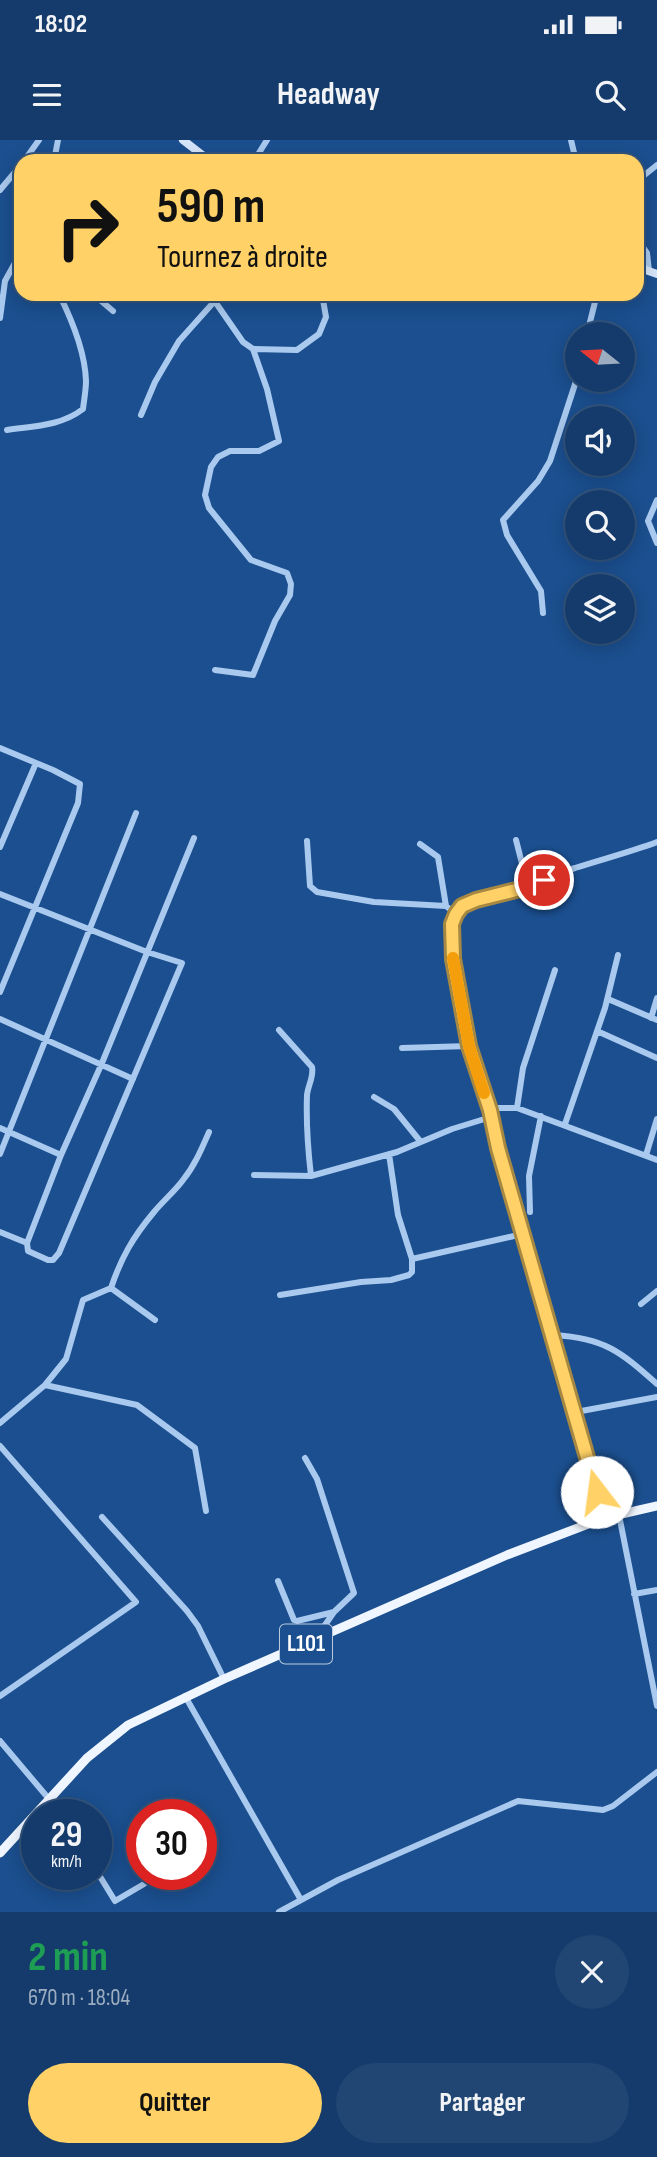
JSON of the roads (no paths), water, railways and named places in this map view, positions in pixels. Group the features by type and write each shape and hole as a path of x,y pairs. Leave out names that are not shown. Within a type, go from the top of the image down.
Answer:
{"main road":[{"name":"L101","path":"50,1799 88,1758 120,1730 185,1696 507,1555 604,1518 657,1506"},
{"name":"L101","path":"0,1853 21,1830"}],"street":[{"path":"183,140 201,154"},
{"path":"0,190 14,173"},
{"path":"644,249 653,272"},
{"path":"0,318 5,281 14,265"},
{"path":"7,430 71,418 82,409 86,381 81,353 73,324 62,301"},
{"path":"101,301 113,311"},
{"path":"141,415 155,382 179,341 216,303 243,342 253,349 297,350 319,334 326,317 323,301"},
{"path":"590,322 595,301"},
{"path":"215,670 253,675 275,621 290,595 291,584 287,573 251,560 209,508 205,495 211,467 218,457 229,451 260,451 279,441 267,390 253,349"},
{"path":"543,613 541,591 507,536 503,520 538,481 550,461 572,392"},
{"path":"657,500 648,521 657,543"},
{"path":"0,748 80,784 78,803 0,992"},
{"path":"0,847 36,763"},
{"path":"0,1154 136,813"},
{"path":"0,894 147,952 181,963 59,1253 53,1260 28,1251 27,1243 61,1155 102,1063 147,952 194,838"},
{"path":"516,840 528,887"},
{"path":"307,841 310,886 317,892 385,903 446,906 456,914"},
{"path":"604,1518 554,1335 469,1046 452,951 452,924 462,906 476,900 528,887 575,868 620,856 657,842"},
{"path":"420,844 438,857 446,906"},
{"path":"565,1124 608,999 618,956"},
{"path":"517,1108 523,1068 555,971"},
{"path":"608,999 654,1019 657,998"},
{"path":"0,1019 133,1079"},
{"path":"279,1030 312,1067 307,1093 311,1176"},
{"path":"597,1031 657,1058"},
{"path":"402,1048 469,1046"},
{"path":"374,1097 394,1109 420,1141"},
{"path":"254,1175 311,1176 389,1154 499,1108 517,1108 657,1160"},
{"path":"530,1212 529,1176 541,1116"},
{"path":"646,1154 657,1119"},
{"path":"0,1128 61,1155"},
{"path":"0,1423 45,1385 66,1359 83,1300 111,1288 121,1258 131,1242 154,1211 182,1181 209,1132"},
{"path":"279,1295 406,1278 412,1272 412,1259 398,1215 389,1154"},
{"path":"0,1233 27,1243"},
{"path":"412,1259 523,1234"},
{"path":"111,1288 155,1320"},
{"path":"640,1304 657,1291"},
{"path":"554,1335 596,1340 630,1360 657,1384"},
{"path":"45,1385 137,1405 195,1448 206,1511"},
{"path":"576,1412 657,1397"},
{"path":"0,1446 136,1602 0,1696"},
{"path":"305,1458 317,1479 354,1593 334,1612 315,1640"},
{"path":"619,1515 657,1706"},
{"path":"102,1517 187,1611 198,1626 224,1679"},
{"path":"278,1581 294,1620 334,1612"},
{"path":"634,1594 657,1590"},
{"path":"185,1696 301,1900"},
{"path":"0,1741 50,1799"},
{"path":"279,1912 338,1880 517,1801 603,1810 657,1772"},
{"path":"108,1890 115,1901 134,1890"}]}
